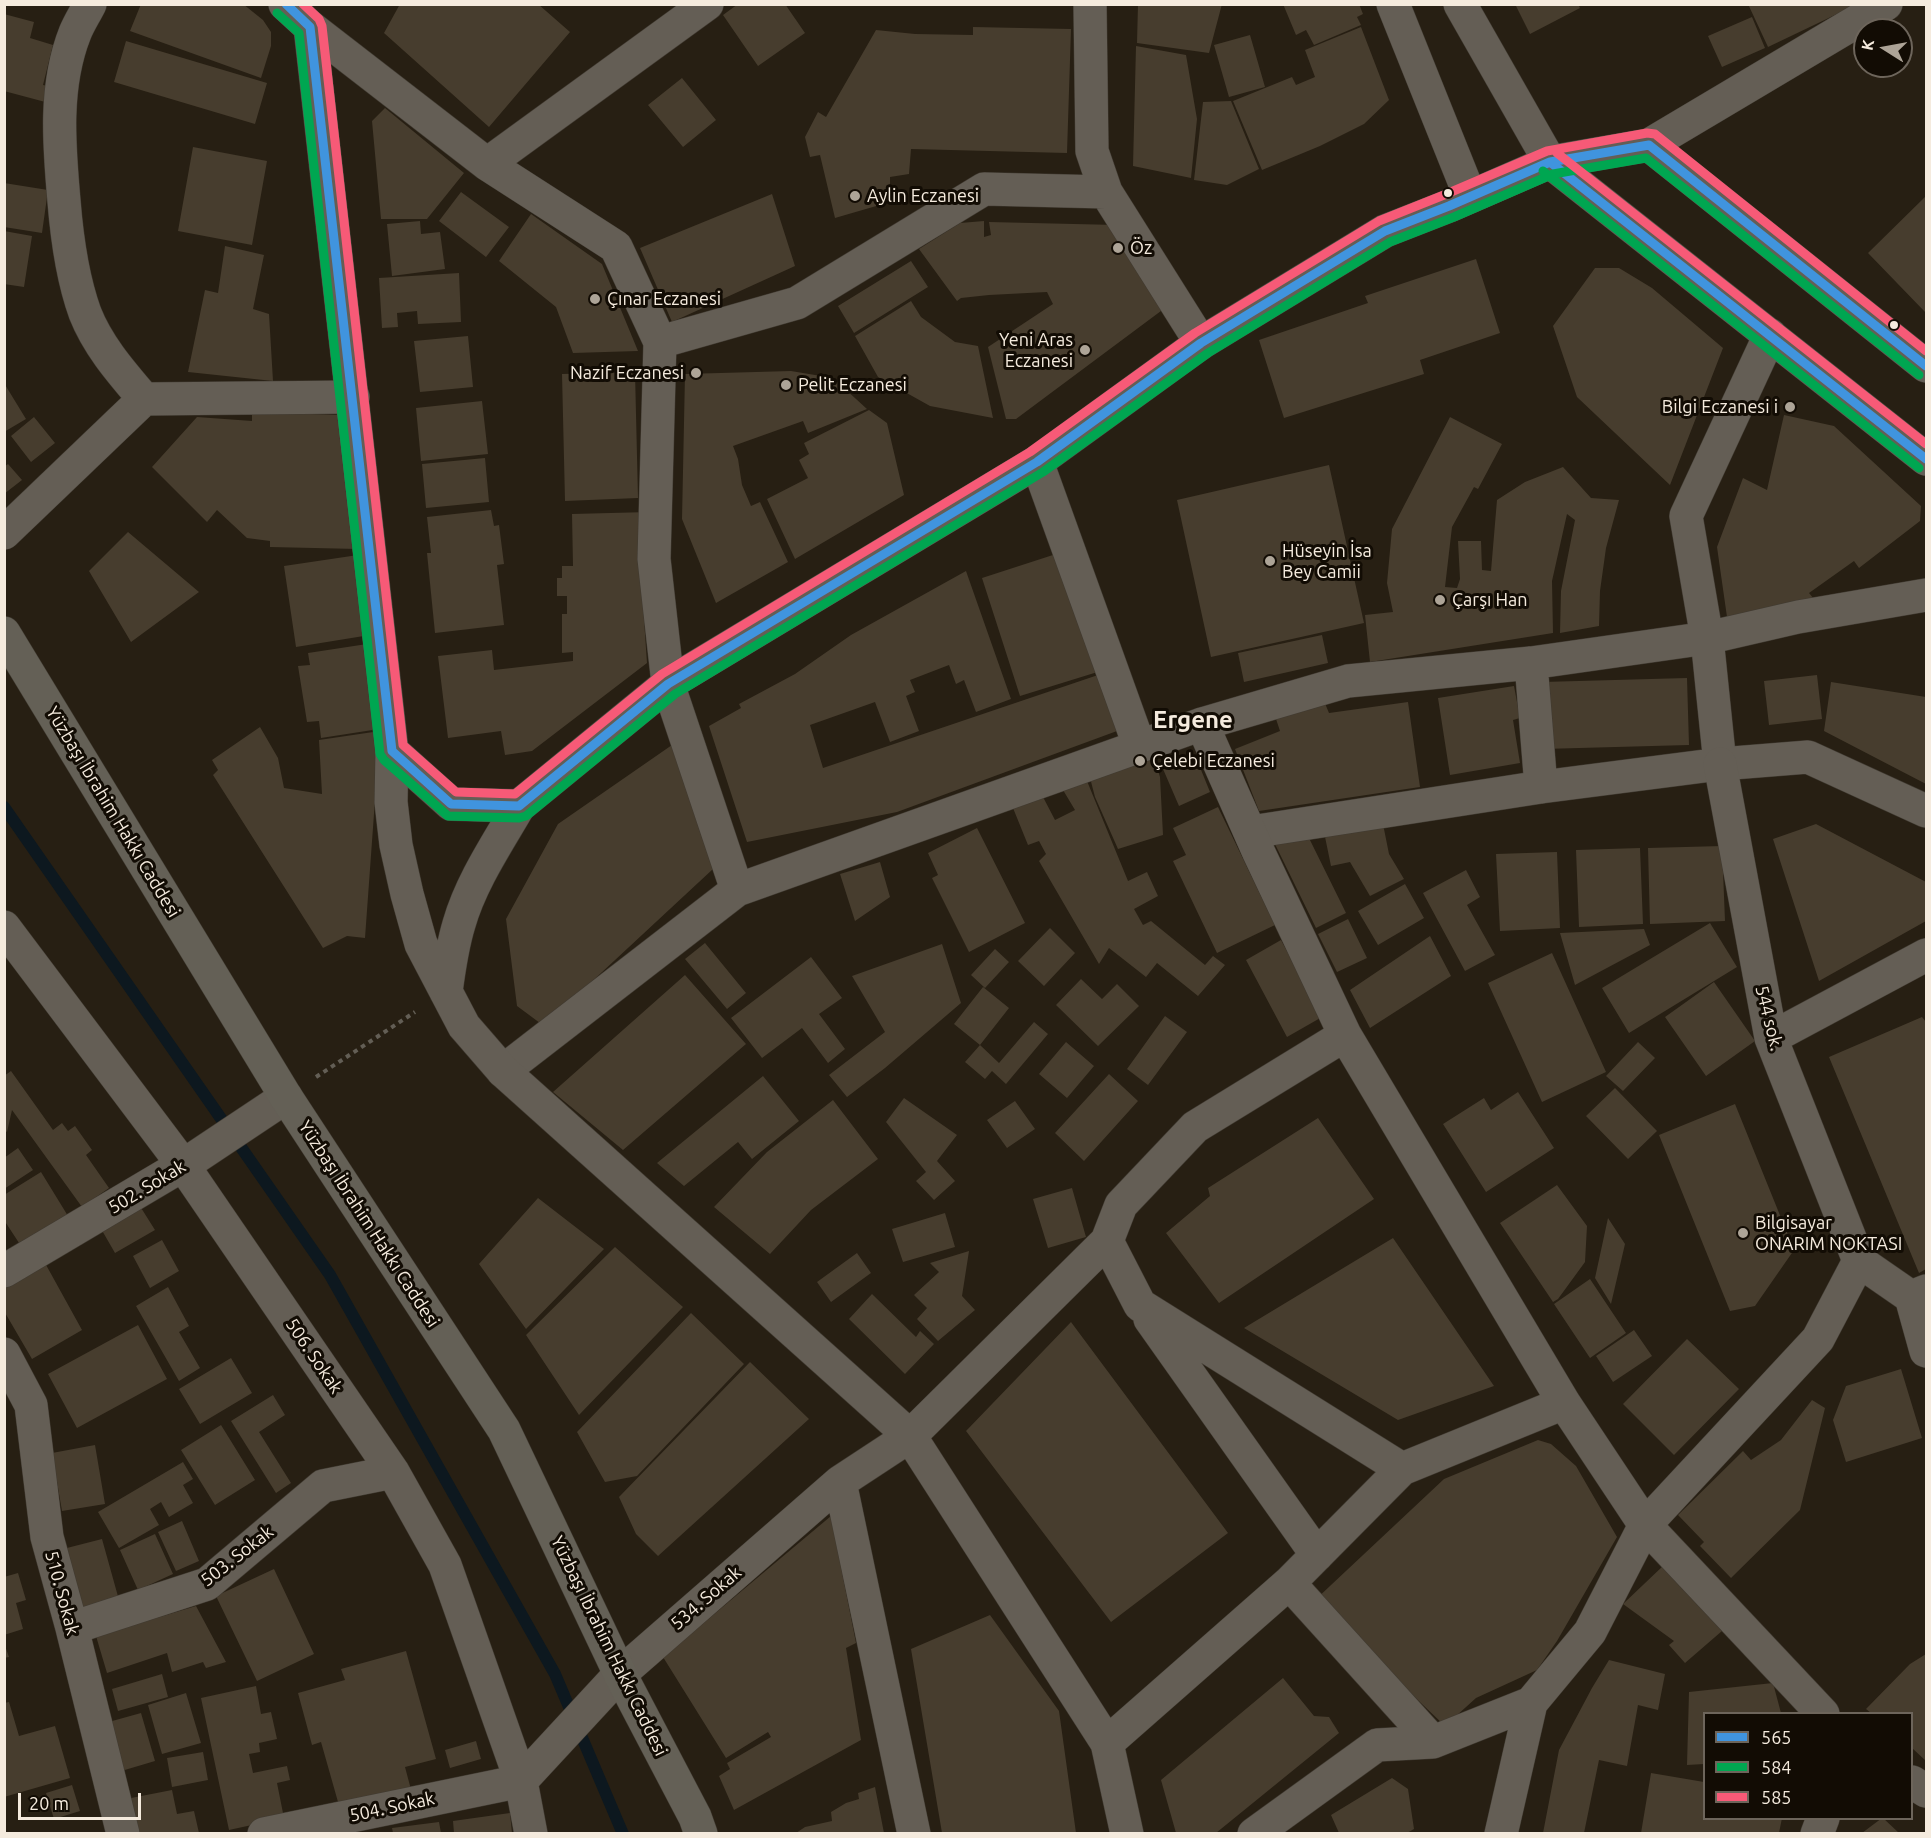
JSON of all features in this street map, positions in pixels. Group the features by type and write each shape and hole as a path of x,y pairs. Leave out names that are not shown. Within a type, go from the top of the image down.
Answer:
{"main road":[{"name":"Yüzbaşı İbrahim Hakkı Caddesi","path":"4,633 285,1096 504,1430 620,1674 695,1817 700,1833"}],"street":[{"path":"90,4 75,34 66,67 60,109 59,143 68,244 86,314 107,355 144,399"},
{"path":"285,4 310,27 487,164 616,247 660,342 654,559 668,684 737,890"},
{"path":"487,164 707,4"},
{"path":"1090,4 1092,152 1107,192 1201,343"},
{"path":"1393,4 1470,196"},
{"path":"1460,4 1550,162 1926,459"},
{"path":"446,992 459,924 469,897 484,865 519,806 668,684 1037,462 1201,343 1385,231 1550,162 1649,145 1886,4"},
{"path":"310,27 392,751 391,802 396,845 407,894 422,944 464,1026 503,1071 910,1437 1107,1743 1127,1833"},
{"path":"1649,145 1926,366"},
{"path":"660,342 797,303 984,189 1107,192"},
{"name":"544 sok.","path":"1770,335 1686,516 1707,638 1720,764 1771,1038 1859,1262"},
{"path":"4,533 144,399 353,397"},
{"path":"1037,462 1139,746"},
{"path":"503,1071 737,890 1202,724 1348,681 1531,663 1707,638 1798,617 1926,595"},
{"path":"1531,663 1541,787"},
{"path":"1202,724 1345,1035 1564,1403 1646,1525 1822,1712"},
{"path":"392,751 451,804 519,806"},
{"path":"1251,832 1541,787 1720,764 1808,757 1926,811"},
{"name":"506. Sokak","path":"4,927 188,1162 393,1472 446,1565 521,1781 531,1833"},
{"path":"1771,1038 1926,955"},
{"path":"1317,1555 1140,1305 1107,1241 1121,1205 1195,1127 1345,1035"},
{"name":"502. Sokak","path":"4,1271 188,1162 285,1096"},
{"name":"534. Sokak","path":"521,1781 620,1674 840,1482 910,1437 1107,1241"},
{"path":"1501,1833 1531,1703 1590,1632 1646,1525 1818,1339 1859,1262 1919,1294 1926,1351"},
{"path":"1140,1305 1402,1469"},
{"name":"510. Sokak","path":"4,1354 31,1404 47,1537 123,1833"},
{"path":"1107,1743 1289,1583 1402,1469 1564,1403"},
{"name":"503. Sokak","path":"72,1628 207,1584 323,1486 393,1472"},
{"path":"840,1482 914,1833"},
{"path":"1289,1583 1433,1742"},
{"path":"1254,1833 1377,1745 1433,1742 1531,1703"},
{"name":"504. Sokak","path":"264,1833 521,1781"},
{"path":"1913,1783 1926,1791"}],"path":[{"path":"285,1096 446,992"}],"building":[{"path":"141,4 243,4 263,20 271,32 271,46 261,78 130,31"},
{"path":"400,4 538,4 570,32 489,127 384,33"},
{"path":"738,4 785,4 805,33 758,66 723,15"},
{"path":"1138,4 1222,4 1209,53 1137,43"},
{"path":"1283,4 1359,4 1363,14 1357,17 1361,25 1314,45 1306,30 1296,35"},
{"path":"1515,4 1578,4 1580,8 1530,34"},
{"path":"1748,4 1858,4 1768,47"},
{"path":"4,14 34,22 30,38 53,45 43,85 53,87 49,103 4,91"},
{"path":"1752,17 1765,48 1722,67 1708,36"},
{"path":"973,27 1071,29 1067,153 911,149 909,174 890,177 890,202 835,218 820,155 810,157 805,137 818,112 826,117 876,30 915,34 973,35"},
{"path":"1361,27 1389,100 1364,124 1320,146 1262,170 1233,101 1292,77 1296,85 1315,77 1305,50"},
{"path":"1250,35 1265,87 1229,97 1214,45"},
{"path":"126,41 267,83 255,124 114,82"},
{"path":"1136,46 1186,55 1197,119 1191,178 1133,166"},
{"path":"682,78 716,120 683,147 648,105"},
{"path":"1231,101 1259,169 1227,185 1194,180 1203,102"},
{"path":"385,108 464,173 427,219 381,219 372,121"},
{"path":"193,147 267,161 252,245 178,231"},
{"path":"4,183 48,190 42,233 4,227"},
{"path":"461,192 509,227 486,257 439,221"},
{"path":"772,194 795,266 672,322 640,248"},
{"path":"1926,196 1926,313 1868,253"},
{"path":"531,214 602,264 638,351 573,353 556,307 499,261"},
{"path":"420,221 421,234 440,232 445,269 392,276 387,224"},
{"path":"984,221 984,237 991,235 989,222 1117,225 1165,308 1016,419 1006,419 988,347 1053,304 1047,292 989,295 961,298 957,301 919,249 960,223"},
{"path":"4,231 32,236 24,287 4,284"},
{"path":"225,246 264,255 253,309 269,314 273,381 188,372 205,290 218,293"},
{"path":"1476,259 1500,333 1420,360 1424,374 1284,418 1259,340 1368,303 1365,296"},
{"path":"911,261 928,287 854,333 838,306"},
{"path":"1595,268 1619,268 1652,288 1723,348 1670,485 1577,397 1553,326"},
{"path":"459,273 461,322 418,324 417,311 397,313 398,327 382,328 379,278"},
{"path":"911,301 921,317 955,342 978,346 993,418 930,406 878,377 855,336"},
{"path":"468,336 473,387 420,392 414,341"},
{"path":"791,371 833,378 867,409 808,433 803,421 733,446 738,459 742,485 751,506 760,502 788,562 716,603 682,519 685,374"},
{"path":"635,372 638,498 565,501 562,374"},
{"path":"4,383 26,419 4,432"},
{"path":"482,401 488,454 421,461 416,408"},
{"path":"869,410 887,423 904,495 795,559 767,499 808,478 799,460 809,454 804,443"},
{"path":"252,412 341,415 358,549 270,547 270,541 247,538 217,510 207,522 152,467 197,417 252,421"},
{"path":"1784,415 1834,426 1921,506 1920,521 1859,568 1854,561 1809,593 1814,599 1727,617 1717,547 1743,478 1767,490"},
{"path":"34,417 55,443 31,462 11,436"},
{"path":"1450,417 1502,444 1478,489 1474,487 1452,527 1445,587 1457,588 1460,579 1458,541 1481,541 1482,570 1491,571 1497,500 1525,482 1563,467 1591,498 1619,500 1606,548 1600,591 1599,626 1560,633 1561,591 1575,520 1567,514 1552,581 1553,633 1370,662 1365,615 1393,612 1387,583 1392,529"},
{"path":"485,458 489,502 426,508 422,464"},
{"path":"8,464 22,480 4,494 4,467"},
{"name":"Hüseyin İsa Bey Camii","path":"1329,465 1364,623 1211,657 1177,500"},
{"path":"491,510 494,526 499,525 504,564 497,565 504,625 435,633 427,553 431,553 427,517"},
{"path":"649,512 643,604 647,663 532,751 505,755 501,731 448,738 438,656 492,650 494,670 573,661 573,652 562,653 562,614 567,614 567,596 557,596 557,578 562,578 562,566 573,566 572,514"},
{"path":"128,532 199,592 131,642 89,571"},
{"path":"1056,554 1104,670 1020,696 982,578"},
{"path":"358,555 370,635 296,647 284,566"},
{"path":"966,571 1011,699 976,712 964,680 956,684 949,665 910,680 915,692 906,696 919,731 890,742 875,702 810,725 823,768 1098,675 1117,731 897,812 747,842 709,726 741,708 739,704 795,674 851,635"},
{"path":"1322,635 1328,663 1244,682 1238,653"},
{"path":"367,644 379,729 321,738 319,721 307,722 298,666 310,665 308,653"},
{"path":"1817,675 1822,719 1769,725 1764,681"},
{"path":"1687,678 1689,745 1543,749 1542,682"},
{"path":"1831,682 1926,697 1926,784 1824,731"},
{"path":"1514,686 1520,718 1513,720 1520,763 1450,775 1438,698"},
{"path":"1324,701 1329,713 1408,702 1420,787 1259,811 1235,749 1280,731 1276,719"},
{"path":"260,727 278,758 284,788 322,794 319,740 380,731 365,938 347,936 323,948 213,775 218,770 212,760"},
{"path":"672,745 713,869 544,1026 517,1006 506,919 558,824"},
{"path":"1153,754 1160,777 1163,835 1118,849 1095,797 1089,774"},
{"path":"1195,755 1210,792 1179,806 1163,769"},
{"path":"1087,781 1128,881 1147,872 1158,896 1134,909 1143,925 1151,921 1205,965 1213,956 1225,965 1198,996 1157,963 1146,977 1109,948 1099,964 1039,861 1046,854 1039,841 1028,845 1013,808 1043,797 1055,820 1075,810 1063,790"},
{"path":"1218,807 1275,925 1217,953 1173,861 1186,855 1173,828"},
{"path":"1382,819 1389,854 1404,879 1370,896 1350,862 1331,866 1324,832"},
{"path":"1816,824 1926,882 1926,921 1819,981 1773,839"},
{"path":"977,828 1025,923 969,952 932,878 938,875 928,853"},
{"path":"1307,834 1346,913 1316,928 1272,838"},
{"path":"1722,846 1725,921 1650,924 1648,848"},
{"path":"1640,848 1643,924 1579,927 1576,850"},
{"path":"1557,852 1560,928 1500,931 1496,854"},
{"path":"880,862 890,897 855,921 840,874"},
{"path":"1466,870 1480,897 1467,905 1495,955 1465,971 1423,893"},
{"path":"1405,884 1424,918 1378,945 1358,911"},
{"path":"1348,919 1367,958 1337,972 1318,934"},
{"path":"1710,923 1737,967 1629,1033 1602,988"},
{"path":"1050,928 1075,953 1044,986 1018,961"},
{"path":"1644,929 1650,945 1575,985 1560,933"},
{"path":"1430,936 1451,976 1370,1028 1350,990"},
{"path":"1281,940 1322,1017 1287,1037 1246,960"},
{"path":"705,943 746,993 727,1009 685,959"},
{"path":"942,944 961,1003 885,1068 847,1097 829,1075 885,1032 852,976"},
{"path":"995,949 1009,962 985,988 971,975"},
{"path":"1552,953 1606,1072 1542,1102 1488,983"},
{"path":"811,957 842,998 819,1014 845,1049 828,1063 802,1028 762,1058 731,1018"},
{"path":"685,975 746,1044 623,1150 553,1092"},
{"path":"1081,979 1102,999 1117,984 1139,1006 1098,1046 1056,1005"},
{"path":"1714,982 1755,1041 1706,1076 1665,1017"},
{"path":"983,987 1009,1008 980,1045 954,1024"},
{"path":"1165,1016 1187,1032 1148,1085 1127,1069"},
{"path":"1922,1017 1926,1022 1926,1269 1919,1273 1829,1057"},
{"path":"1034,1022 1048,1034 1006,1084 992,1071 985,1079 965,1062 980,1045 999,1063"},
{"path":"1066,1042 1094,1066 1067,1098 1039,1074"},
{"path":"1638,1042 1655,1058 1623,1091 1606,1076"},
{"path":"11,1071 53,1130 62,1123 68,1131 75,1126 92,1150 86,1155 109,1188 82,1207 12,1110 7,1132 4,1130 4,1076"},
{"path":"1109,1074 1138,1101 1084,1161 1055,1133"},
{"path":"763,1076 799,1121 752,1159 738,1142 684,1186 657,1163"},
{"path":"1615,1088 1657,1131 1628,1159 1586,1116"},
{"path":"1518,1092 1554,1148 1486,1192 1443,1124 1484,1098 1491,1110"},
{"path":"904,1098 957,1135 937,1161 955,1181 934,1200 916,1181 926,1172 886,1122"},
{"path":"833,1100 878,1159 811,1210 770,1254 714,1207 767,1152"},
{"path":"1015,1101 1035,1129 1007,1148 987,1120"},
{"path":"1735,1104 1794,1250 1755,1306 1730,1311 1659,1135"},
{"path":"1318,1118 1374,1199 1219,1303 1166,1233 1210,1196 1208,1188"},
{"path":"18,1148 33,1170 4,1189 4,1158"},
{"path":"41,1172 68,1216 21,1246 4,1220 4,1195"},
{"path":"1557,1185 1587,1226 1585,1262 1558,1299 1553,1302 1500,1223"},
{"path":"1072,1188 1086,1237 1048,1248 1033,1199"},
{"path":"538,1198 604,1249 526,1329 479,1264"},
{"path":"138,1203 155,1230 115,1253 100,1227"},
{"path":"945,1213 955,1247 903,1262 892,1229"},
{"path":"1608,1218 1625,1244 1611,1304 1595,1278"},
{"path":"1393,1238 1494,1386 1398,1420 1244,1328"},
{"path":"162,1240 179,1271 150,1288 133,1256"},
{"path":"615,1247 683,1307 579,1415 526,1335"},
{"path":"969,1251 962,1296 975,1310 938,1341 917,1319 927,1308 914,1295 939,1272 930,1263"},
{"path":"857,1253 871,1273 831,1302 817,1282"},
{"path":"45,1263 82,1330 32,1359 4,1311 4,1286"},
{"path":"1590,1279 1626,1333 1590,1358 1554,1304"},
{"path":"168,1287 189,1326 179,1332 200,1368 179,1381 136,1306"},
{"path":"872,1294 916,1337 920,1331 934,1344 905,1374 849,1319"},
{"path":"691,1313 744,1364 637,1476 605,1482 577,1432"},
{"path":"1071,1322 1228,1533 1111,1622 966,1431"},
{"path":"138,1325 167,1379 77,1428 48,1374"},
{"path":"1634,1330 1652,1356 1613,1382 1596,1356"},
{"path":"1687,1339 1739,1389 1674,1455 1623,1404"},
{"path":"231,1358 252,1393 200,1424 179,1389"},
{"path":"750,1362 809,1419 658,1556 636,1534 619,1497"},
{"path":"1901,1369 1922,1438 1846,1462 1833,1420 1846,1386"},
{"path":"273,1395 285,1415 259,1432 291,1483 276,1493 231,1421"},
{"path":"1812,1400 1825,1408 1800,1510 1731,1578 1700,1546 1704,1542 1678,1515 1743,1451 1751,1460 1781,1440"},
{"path":"221,1425 255,1480 215,1505 181,1450"},
{"path":"1538,1440 1551,1444 1576,1466 1617,1537 1557,1641 1537,1670 1476,1698 1445,1726 1314,1601 1444,1479"},
{"path":"95,1445 105,1504 62,1511 52,1453"},
{"path":"183,1462 193,1479 183,1485 193,1503 169,1517 161,1502 150,1509 159,1525 119,1548 98,1512"},
{"path":"831,1516 856,1643 846,1648 861,1740 734,1810 719,1776 730,1769 727,1763 771,1737 768,1732 726,1758 663,1657"},
{"path":"182,1521 199,1561 176,1571 158,1532"},
{"path":"155,1534 173,1574 138,1590 120,1550"},
{"path":"102,1539 119,1600 79,1611 63,1549"},
{"path":"1664,1565 1722,1631 1685,1663 1669,1645 1674,1641 1623,1604"},
{"path":"274,1569 314,1654 257,1681 216,1596"},
{"path":"18,1573 26,1600 16,1603 23,1629 4,1635 4,1577"},
{"path":"196,1606 226,1662 206,1668 203,1662 172,1672 167,1653 107,1673 96,1636"},
{"path":"990,1615 1059,1711 1076,1833 942,1833 911,1649"},
{"path":"4,1643 9,1657 4,1658"},
{"path":"406,1651 436,1759 405,1767 413,1797 340,1809 321,1742 312,1745 298,1693 345,1680 341,1669"},
{"path":"1926,1654 1926,1761 1913,1749 1913,1712 1870,1712 1866,1709 1910,1664"},
{"path":"1609,1660 1665,1674 1658,1710 1638,1705 1627,1766 1599,1760 1584,1833 1543,1833 1559,1750"},
{"path":"162,1674 168,1697 118,1711 112,1689"},
{"path":"1283,1678 1314,1716 1329,1717 1339,1733 1216,1833 1176,1833 1161,1780"},
{"path":"1773,1683 1781,1712 1703,1712 1703,1764 1687,1765 1689,1692"},
{"path":"256,1686 261,1714 271,1712 277,1739 259,1743 260,1752 249,1754 253,1773 287,1766 290,1780 277,1783 284,1818 229,1830 201,1698"},
{"path":"186,1693 201,1743 162,1754 148,1705"},
{"path":"9,1702 19,1736 55,1726 70,1778 4,1797 4,1703"},
{"path":"141,1713 155,1761 118,1772 105,1723"},
{"path":"476,1741 481,1759 450,1768 445,1750"},
{"path":"203,1752 208,1780 172,1787 167,1758"},
{"path":"1651,1773 1703,1782 1703,1820 1782,1820 1779,1833 1641,1833"},
{"path":"1392,1778 1408,1789 1414,1829 1407,1833 1339,1833 1331,1815"},
{"path":"72,1785 80,1811 54,1819 46,1793"},
{"path":"875,1787 884,1833 796,1833 805,1827 832,1821 831,1812 846,1803 859,1799 858,1793"},
{"path":"172,1790 177,1814 194,1811 199,1833 138,1833 131,1798"},
{"path":"510,1813 512,1833 454,1833 453,1821"},
{"path":"1879,1820 1885,1820 1899,1833 1862,1833"},
{"path":"439,1822 441,1833 393,1833 392,1828"}],"waterway":[{"path":"4,807 330,1275 555,1674 623,1834"}],"transit line":[{"name":"565","path":"286,4 310,27 392,751 451,804 519,806 668,684 1037,462 1201,343 1385,231 1550,162 1649,145 1926,366"},
{"name":"585","path":"303,4 319,19 322,26 403,745 456,792 515,794 662,674 1030,452 1195,333 1379,221 1547,151 1647,133 1655,134 1926,351"},
{"name":"584","path":"277,13 299,33 380,754 448,816 519,818 526,816 675,694 1043,472 1208,353 1390,242 1553,174 1646,158 1919,375"},
{"name":"585","path":"1557,153 1926,444"},
{"name":"565","path":"1550,162 1926,459"},
{"name":"584","path":"1543,171 1919,468"}],"place":[{"name":"Aylin Eczanesi","path":"855,196"},
{"name":"Öz","path":"1118,248"},
{"name":"Çınar Eczanesi","path":"595,299"},
{"name":"Yeni Aras Eczanesi","path":"1085,350"},
{"name":"Nazif Eczanesi","path":"696,373"},
{"name":"Pelit Eczanesi","path":"786,385"},
{"name":"Bilgi Eczanesi i","path":"1790,407"},
{"name":"Hüseyin İsa Bey Camii","path":"1270,561"},
{"name":"Çarşı Han","path":"1440,600"},
{"name":"Çelebi Eczanesi","path":"1140,761"},
{"name":"Bilgisayar ONARIM NOKTASI","path":"1743,1233"}],"district":[{"name":"Ergene","path":"1193,720"}]}
